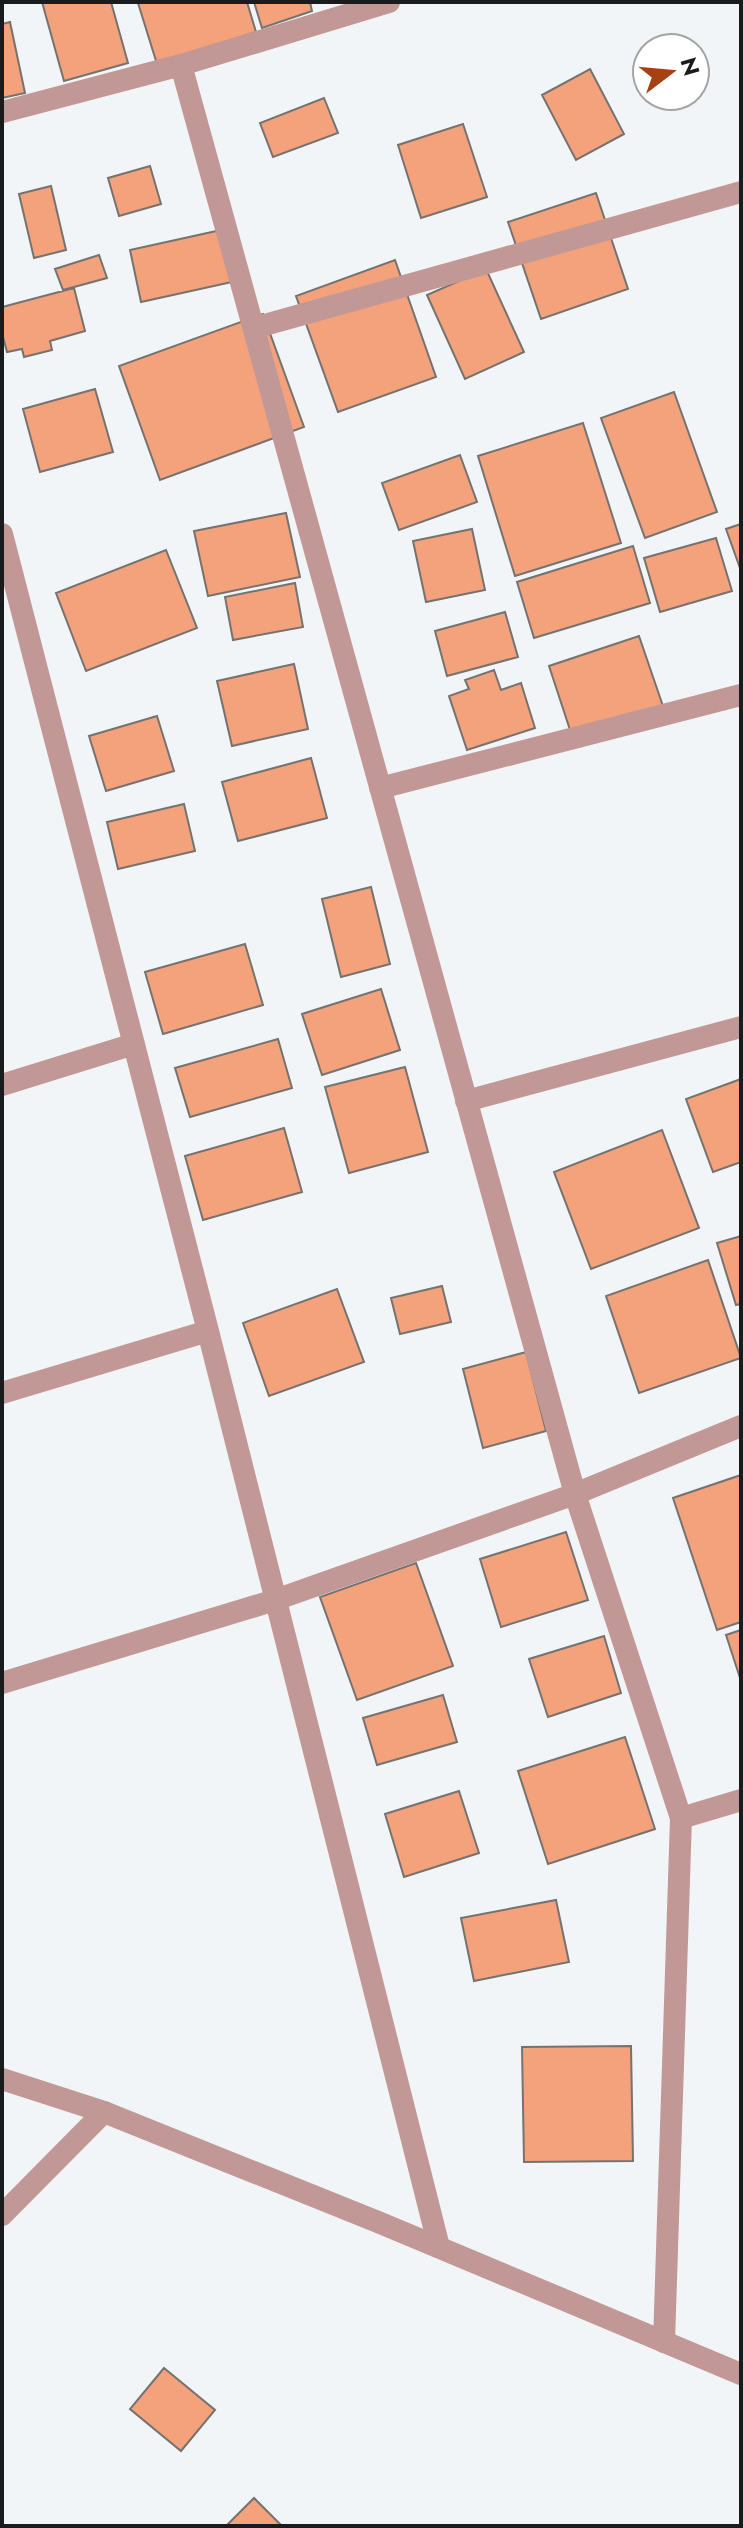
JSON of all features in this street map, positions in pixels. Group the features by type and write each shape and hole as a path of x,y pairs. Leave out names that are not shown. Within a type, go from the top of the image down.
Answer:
{"street":[{"path":"2,112 181,65 389,2"},
{"path":"181,65 575,1494 681,1818 664,2342"},
{"path":"254,328 741,192"},
{"path":"2,534 208,1331 439,2247"},
{"path":"380,788 741,695"},
{"path":"466,1101 741,1027"},
{"path":"2,1085 134,1044"},
{"path":"2,1393 208,1331"},
{"path":"2,1683 275,1600 575,1494 741,1426"},
{"path":"681,1818 741,1800"},
{"path":"2,2079 104,2112 439,2247 741,2374"},
{"path":"2,2215 104,2112"}],"building":[{"path":"42,2 111,2 128,63 64,81"},
{"path":"247,2 256,32 157,64 138,3"},
{"path":"254,2 310,2 312,11 262,28"},
{"path":"10,22 25,93 2,98 2,24"},
{"path":"590,69 624,134 576,160 542,95"},
{"path":"324,98 338,133 273,157 260,123"},
{"path":"463,124 487,197 421,218 398,145"},
{"path":"150,166 161,204 119,216 108,178"},
{"path":"51,186 66,250 34,258 19,194"},
{"path":"596,193 628,289 541,319 508,222"},
{"path":"221,230 232,282 141,302 130,250"},
{"path":"99,255 107,278 63,290 55,269"},
{"path":"395,260 436,377 338,412 296,296"},
{"path":"486,269 524,352 465,379 427,295"},
{"path":"74,288 85,331 50,341 52,350 24,357 22,349 7,352 2,333 2,307"},
{"path":"263,314 304,427 160,480 119,366"},
{"path":"95,389 113,452 40,472 23,409"},
{"path":"674,392 717,512 645,538 601,418"},
{"path":"583,423 621,543 515,576 478,456"},
{"path":"460,455 477,502 399,530 382,483"},
{"path":"286,513 300,577 208,596 194,531"},
{"path":"741,524 741,571 726,529"},
{"path":"472,529 485,590 426,602 413,541"},
{"path":"716,538 732,591 660,612 644,558"},
{"path":"633,546 650,603 534,638 517,582"},
{"path":"166,550 197,628 86,671 56,593"},
{"path":"295,583 303,627 233,640 225,597"},
{"path":"505,612 518,657 447,676 435,631"},
{"path":"639,636 665,712 574,742 549,666"},
{"path":"294,664 308,729 232,746 217,681"},
{"path":"494,670 501,690 521,683 535,728 467,750 449,696 469,689 465,680"},
{"path":"157,716 174,771 106,791 89,736"},
{"path":"311,758 327,818 238,841 222,782"},
{"path":"184,804 195,851 118,869 107,822"},
{"path":"371,887 390,964 341,977 322,899"},
{"path":"245,944 263,1005 163,1034 145,972"},
{"path":"381,989 400,1050 322,1075 302,1014"},
{"path":"278,1039 292,1088 190,1117 175,1068"},
{"path":"405,1067 428,1152 349,1173 325,1087"},
{"path":"741,1079 741,1162 713,1172 686,1099"},
{"path":"284,1128 302,1192 203,1220 185,1156"},
{"path":"662,1130 699,1228 591,1269 554,1172"},
{"path":"741,1236 741,1304 736,1305 717,1243"},
{"path":"708,1260 741,1358 639,1393 606,1296"},
{"path":"442,1286 451,1322 400,1334 391,1298"},
{"path":"337,1289 364,1362 269,1396 243,1323"},
{"path":"526,1352 546,1431 483,1448 463,1369"},
{"path":"741,1475 741,1622 717,1630 673,1498"},
{"path":"566,1532 588,1600 501,1627 480,1559"},
{"path":"416,1563 453,1666 357,1700 320,1597"},
{"path":"741,1630 741,1681 726,1635"},
{"path":"604,1636 621,1693 548,1717 529,1659"},
{"path":"443,1695 457,1742 377,1765 363,1718"},
{"path":"625,1737 655,1829 548,1864 518,1771"},
{"path":"459,1791 479,1853 404,1877 385,1814"},
{"path":"556,1900 569,1962 474,1981 461,1918"},
{"path":"631,2046 633,2161 524,2162 522,2047"},
{"path":"164,2368 215,2410 181,2451 130,2409"},
{"path":"254,2498 282,2526 226,2526"}]}
